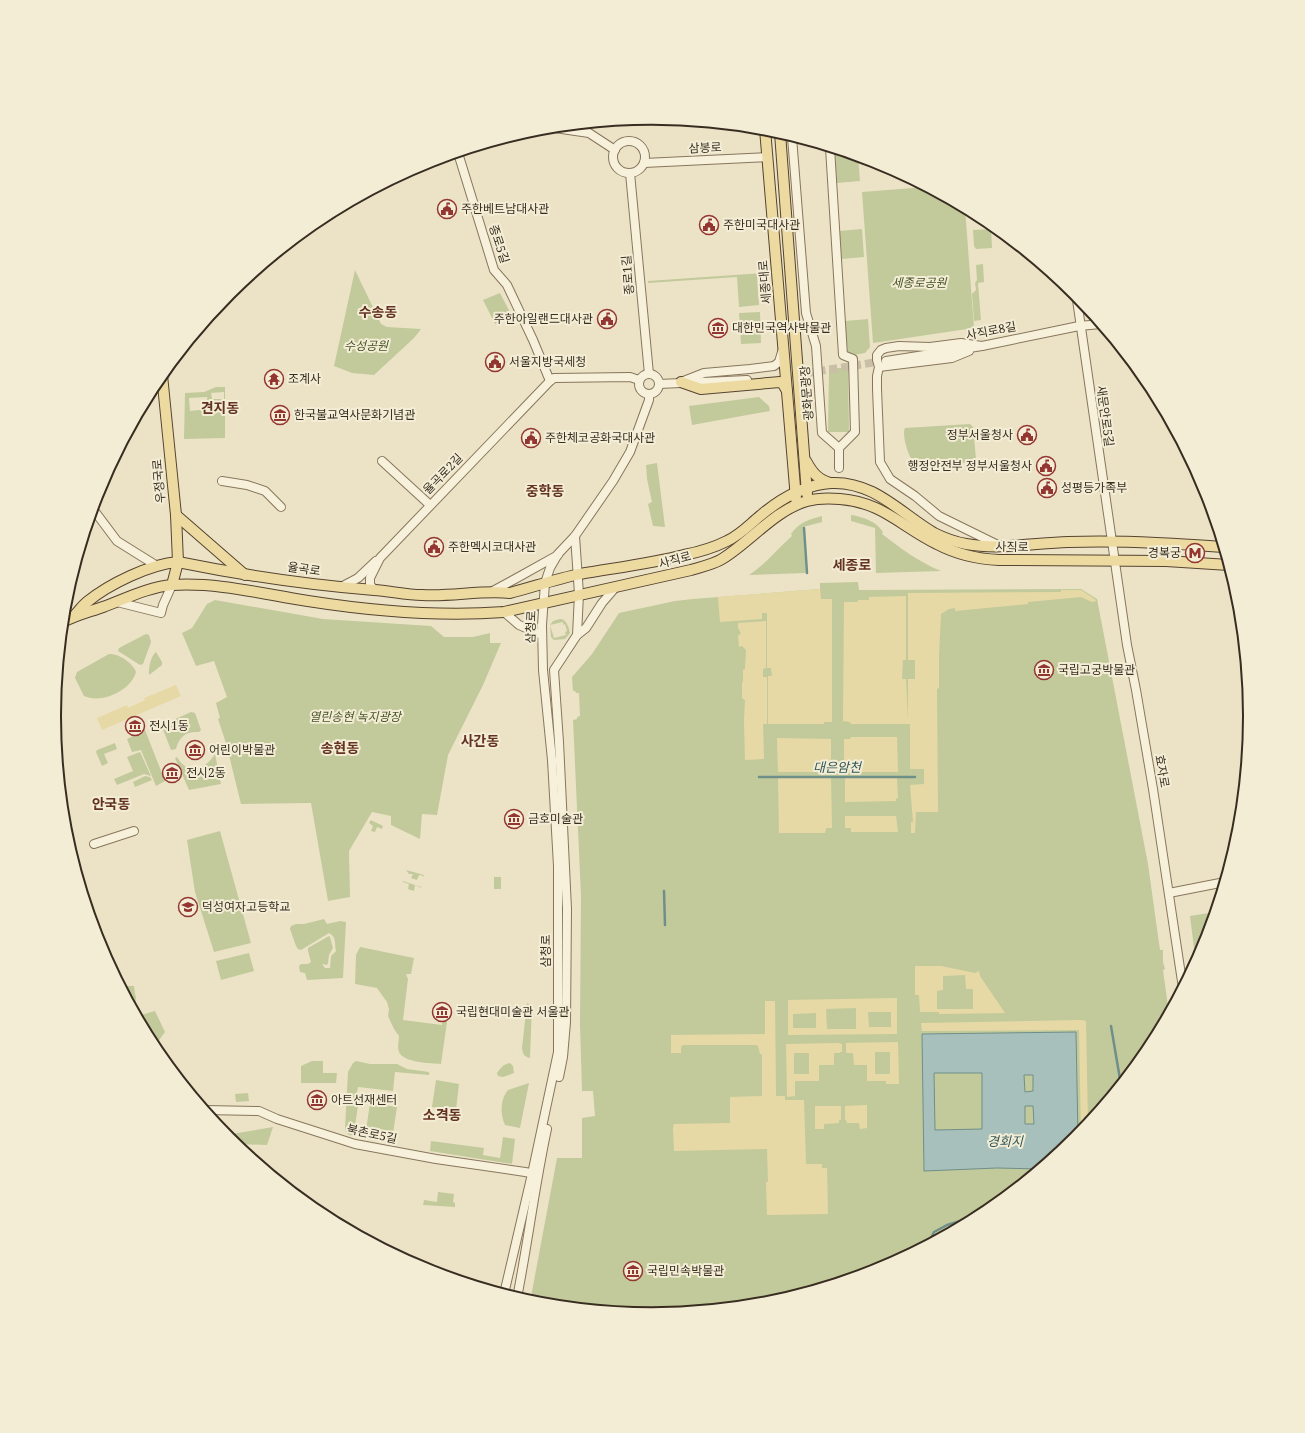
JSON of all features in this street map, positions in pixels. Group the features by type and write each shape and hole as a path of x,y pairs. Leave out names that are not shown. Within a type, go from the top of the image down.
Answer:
{"main road":[{"name":"세종대로","path":"765,136 796,505"},
{"path":"780,139 808,501"},
{"path":"681,382 701,389 780,382 784,384 787,391"},
{"name":"우정국로","path":"163,385 176,515 178,562 172,585"},
{"path":"804,457 814,474 830,483"},
{"name":"사직로","path":"545,583 578,574 649,563 714,547 736,536 783,498 807,488 830,483 838,483 865,489 881,496 944,538 974,545 1001,546 1070,542 1111,542 1219,547"},
{"name":"사직로","path":"544,602 615,588 691,570 721,560 746,542 776,517 796,505 808,501 831,498 864,502 888,513 938,545 960,553 984,559 1166,560 1224,565"},
{"path":"176,515 245,575"},
{"name":"율곡로","path":"74,616 87,602 119,581 144,570 168,563 178,562 245,575 340,588 375,590 422,596 500,592 510,593 545,583"},
{"name":"율곡로","path":"69,619 149,590 172,585 211,585 310,601 410,613 474,614 504,612 544,602"}],"street":[{"path":"572,130 589,133 615,150"},
{"path":"624,142 634,142 638,144 644,152 644,163 641,169 630,173 624,172 615,164 615,150 624,142"},
{"name":"광화문광장","path":"792,142 806,314 816,346 822,433 839,448"},
{"path":"830,152 843,355 853,359 855,412 854,432 839,448 839,468"},
{"name":"종로5길","path":"459,157 494,270 507,285 533,340 550,381"},
{"name":"삼봉로","path":"644,163 767,157"},
{"name":"종로1길","path":"630,173 649,374"},
{"name":"새문안로5길","path":"1077,305 1114,560"},
{"name":"사직로8길","path":"886,361 982,346 1080,326 1096,325"},
{"path":"982,346 961,343 930,347 899,346 881,350 877,355 880,367 877,376 880,462 890,479 915,496 939,516 1001,546"},
{"path":"880,367 952,358 982,346"},
{"path":"681,382 704,373 774,366 779,362 782,356 783,347"},
{"path":"649,374 655,376 659,384 655,393 649,395 641,391 639,381 643,375 649,374"},
{"path":"659,384 762,380"},
{"path":"550,381 555,383 639,381"},
{"name":"율곡로2길","path":"375,590 370,585 370,578 380,558 550,381"},
{"path":"488,593 515,580 558,554 575,536 613,481 630,452 649,400 649,395"},
{"path":"382,461 430,506"},
{"path":"222,481 247,485 264,492 281,507"},
{"path":"97,514 117,541 157,566"},
{"path":"575,536 579,594 578,635"},
{"name":"삼청로","path":"518,1293 524,1261 535,1174 558,1052 558,866 552,760 543,670 542,635 545,583 550,568 558,554"},
{"path":"340,588 358,578 380,558"},
{"name":"효자로","path":"1114,560 1127,646 1139,706 1182,980"},
{"path":"117,602 161,613 172,585"},
{"name":"삼청로","path":"505,1289 563,1057 566,1022 567,888 554,670 578,635 586,628 602,603 615,588"},
{"path":"504,612 519,625 542,635"},
{"path":"94,844 134,831"},
{"path":"1169,893 1220,883"},
{"name":"북촌로5길","path":"211,1110 259,1111 277,1119 355,1144 535,1174"}],"green space":[{"path":"835,155 843,156 858,162 860,181 837,183"},
{"name":"세종로공원","path":"917,188 966,215 974,328 873,343 862,192"},
{"path":"862,229 864,257 841,259 839,231"},
{"path":"987,229 991,232 992,248 976,249 974,246 973,230"},
{"path":"983,264 984,282 978,283 981,320 974,321 972,294 976,290 976,265"},
{"name":"수성공원","path":"355,270 381,324 387,327 421,329 414,338 374,375 352,373 334,366"},
{"path":"763,273 763,277 757,278 759,305 739,307 737,277 648,283 648,281"},
{"path":"500,293 512,316 495,324 483,300"},
{"path":"760,312 761,343 741,344 739,313"},
{"path":"868,319 870,347 865,353 854,355 848,354 845,321"},
{"path":"829,368 848,368 849,432 828,432"},
{"path":"216,387 225,387 225,438 184,439 185,393 204,392","holes":["224,392 224,399 212,399 211,393","207,397 208,409 190,411 189,398"]},
{"path":"759,397 769,406 770,411 692,425 689,406"},
{"path":"970,424 973,427 975,462 917,466 914,464 909,455 905,442 905,428"},
{"path":"657,463 665,527 653,526 648,504 652,502 647,479 646,465"},
{"path":"851,515 865,518 873,522 883,532 882,534 903,550 924,563 941,571 876,573 875,528 851,521"},
{"path":"822,516 822,522 803,527 806,573 749,575 792,536 791,534 797,527 809,520"},
{"path":"858,582 859,590 1081,589 1097,599 1148,864 1160,950 1163,950 1163,962 1165,969 1163,970 1168,1006 1122,1077 1071,1135 1043,1161 1013,1186 948,1229 879,1263 843,1277 768,1297 691,1307 614,1307 575,1303 531,1296 557,1158 582,1158 582,1118 595,1116 593,1091 582,1091 580,1025 581,896 573,720 580,716 579,693 573,691 572,677 592,654 619,613 675,601 820,589 820,583"},
{"name":"열린송현 녹지광장","path":"215,600 323,619 431,626 444,637 473,637 490,633 490,643 501,643 483,685 448,755 437,815 422,814 420,839 391,825 391,816 372,812 349,851 350,897 328,901 311,803 241,804 226,743 218,719 220,718 216,703 227,697 214,661 196,666 182,633 192,628 207,604"},
{"path":"562,619 567,624 570,633 565,639 554,640 551,637 550,625 553,621","holes":["563,622 563,625 565,624 567,631 565,632 566,635 554,638 550,625"]},
{"path":"146,634 149,635 151,642 143,664 140,665 118,651 119,648"},
{"path":"156,652 162,662 162,665 149,675 150,662"},
{"path":"109,654 117,655 132,665 136,672 133,679 122,690 107,697 91,698 84,696 75,678 77,672"},
{"path":"191,712 195,713 201,730 199,732 191,732 184,735 177,744 176,749 171,750 162,727 164,724"},
{"path":"145,730 165,781 156,786 141,750 132,752 127,739"},
{"path":"115,743 117,749 104,754 108,763 102,766 96,752 97,750"},
{"path":"140,752 151,776 144,774 117,785 114,779 133,771 127,757"},
{"path":"215,754 221,784 189,790 175,758 177,757 186,767 196,769 206,764"},
{"path":"145,776 150,777 152,780 135,787 133,782"},
{"path":"371,820 383,826 382,829 377,827 375,832 371,831 373,826 369,823"},
{"path":"220,831 251,943 214,952 195,892 187,840"},
{"path":"406,870 424,876 419,875 417,880 411,878 413,874 409,874"},
{"path":"494,877 501,877 501,889 494,889"},
{"path":"403,881 415,885 414,891 408,889 409,884"},
{"path":"1209,913 1209,916 1197,947 1194,948 1190,916"},
{"path":"324,919 327,924 340,921 346,922 343,978 307,980 305,973 300,972 299,966 301,964 308,964 311,962 308,948 329,936 333,948 329,955 327,965 322,964 325,968 330,968 331,956 336,951 334,939 329,933 301,950 296,946 290,929 291,926 296,924 304,924"},
{"path":"360,947 414,958 411,974 406,974 408,979 403,1020 442,1025 443,1014 448,1015 441,1064 424,1063 412,1060 402,1056 399,1052 399,1036 388,1016 389,1009 387,1002 377,988 355,984 356,955"},
{"path":"249,953 254,971 221,980 216,961"},
{"path":"126,986 134,986 136,1004"},
{"path":"527,1003 532,1005 530,1058 524,1055 522,1048"},
{"path":"155,1011 165,1032 158,1041 142,1015"},
{"path":"312,1061 323,1061 323,1073 337,1073 336,1083 301,1083 301,1066"},
{"path":"356,1061 370,1064 397,1064 407,1069 429,1072 429,1075 395,1072 393,1091 358,1087 356,1098 359,1099 355,1126 363,1127 362,1136 349,1135 345,1128 348,1072 353,1063"},
{"path":"510,1063 513,1066 514,1073 503,1077 498,1076 497,1073 501,1068"},
{"path":"436,1080 459,1084 456,1110 432,1107"},
{"path":"529,1083 520,1128 505,1125 502,1117 502,1102 505,1094 508,1090"},
{"path":"248,1093 249,1101 236,1102 235,1094"},
{"path":"370,1103 397,1107 392,1140 365,1137"},
{"path":"273,1127 267,1145 244,1144 233,1134"},
{"path":"503,1137 515,1139 512,1164 430,1151 431,1141 484,1148 483,1155 500,1158"},
{"path":"438,1192 454,1194 453,1202 455,1203 455,1207 423,1205 424,1200 437,1202"}],"sand":[{"path":"820,589 821,599 832,599 832,722 824,722 824,724 768,724 768,676 772,676 771,668 767,668 767,613 762,613 762,619 720,622 718,597"},
{"path":"1061,590 1081,590 1096,601 1092,602 1081,597 955,611 955,608 949,609 941,614 939,688 937,689 938,812 916,812 915,833 911,833 911,822 913,822 910,785 924,784 924,769 910,769 910,724 851,724 850,722 843,721 844,602 869,600 869,597 906,596 906,660 903,660 902,679 906,679 908,721 908,679 915,679 915,660 908,660 908,593 1061,592"},
{"path":"766,621 766,668 763,669 763,677 767,677 767,724 763,724 764,759 745,760 745,700 742,698 742,682 743,670 745,669 746,650 742,646 739,647 738,636 741,633 738,628 738,623"},
{"path":"176,685 181,696 102,730 97,718 127,705 128,708 145,700 144,698"},
{"path":"851,737 897,737 898,772 844,772 844,739 850,739"},
{"path":"777,738 831,739 831,772 778,772"},
{"path":"778,778 831,778 832,828 826,828 825,833 779,833"},
{"path":"845,778 897,778 898,798 896,801 845,802"},
{"path":"845,816 896,816 898,832 851,832 851,828 845,828"},
{"path":"915,966 941,966 975,973 979,971 980,976 1005,1013 939,1014 939,1012 920,1012 919,995 915,995","holes":["965,975 966,989 973,989 973,1009 937,1009 937,991 943,990 943,976"]},
{"path":"897,998 897,1034 788,1035 788,1000","holes":["856,1008 856,1029 827,1029 826,1009","868,1012 891,1012 891,1027 869,1027","816,1013 816,1028 793,1028 793,1014"]},
{"path":"765,1001 775,1001 776,1096 785,1096 785,1100 804,1100 806,1164 822,1164 822,1168 827,1168 828,1214 767,1215 767,1149 674,1151 674,1124 730,1123 730,1097 762,1096 762,1054 760,1054 758,1046 756,1045 683,1045 681,1047 681,1053 671,1053 671,1035 765,1034"},
{"path":"1086,1021 1088,1117 1081,1124 1079,1030 922,1031 921,1023"},
{"path":"898,1042 899,1084 886,1084 886,1081 867,1081 867,1065 854,1065 853,1053 846,1052 846,1043","holes":["875,1052 890,1052 890,1074 875,1074"]},
{"path":"838,1043 842,1044 842,1052 834,1053 834,1065 819,1065 819,1081 795,1081 795,1096 787,1097 786,1044","holes":["794,1053 809,1053 809,1074 794,1074"]},
{"path":"867,1105 867,1128 860,1129 859,1123 847,1123 845,1120 845,1106"},
{"path":"815,1106 841,1106 841,1120 839,1120 839,1123 824,1124 824,1129 815,1129"}],"water":[{"name":"경회지","path":"1076,1032 1078,1128 1043,1161 1034,1169 997,1168 924,1171 922,1034","holes":["934,1073 982,1073 982,1129 935,1130","1024,1075 1033,1075 1033,1091 1025,1092","1025,1106 1033,1106 1034,1124 1025,1124"]}],"waterway":[{"path":"804,528 807,573"},
{"name":"대은암천","path":"759,777 915,777"},
{"path":"664,891 665,925"},
{"path":"1111,1026 1120,1079"},
{"path":"931,1238 934,1232 947,1225 961,1221"}],"tunnel":[{"path":"782,377 883,361"}],"place":[{"name":"주한베트남대사관","path":"447,209"},
{"name":"주한미국대사관","path":"709,225"},
{"name":"주한아일랜드대사관","path":"607,319"},
{"name":"대한민국역사박물관","path":"718,328"},
{"name":"서울지방국세청","path":"495,362"},
{"name":"조계사","path":"274,379"},
{"name":"한국불교역사문화기념관","path":"280,415"},
{"name":"정부서울청사","path":"1027,435"},
{"name":"주한체코공화국대사관","path":"531,438"},
{"name":"행정안전부 정부서울청사","path":"1046,466"},
{"name":"성평등가족부","path":"1047,488"},
{"name":"주한멕시코대사관","path":"434,547"},
{"name":"경복궁","path":"1195,553"},
{"name":"국립고궁박물관","path":"1044,670"},
{"name":"전시1동","path":"135,726"},
{"name":"어린이박물관","path":"195,750"},
{"name":"전시2동","path":"172,773"},
{"name":"금호미술관","path":"514,819"},
{"name":"덕성여자고등학교","path":"188,907"},
{"name":"국립현대미술관 서울관","path":"442,1012"},
{"name":"아트선재센터","path":"317,1100"},
{"name":"국립민속박물관","path":"633,1271"}],"district":[{"name":"수송동","path":"378,312"},
{"name":"견지동","path":"220,408"},
{"name":"중학동","path":"545,491"},
{"name":"세종로","path":"852,565"},
{"name":"사간동","path":"480,741"},
{"name":"송현동","path":"340,748"},
{"name":"안국동","path":"111,804"},
{"name":"소격동","path":"442,1115"}]}
